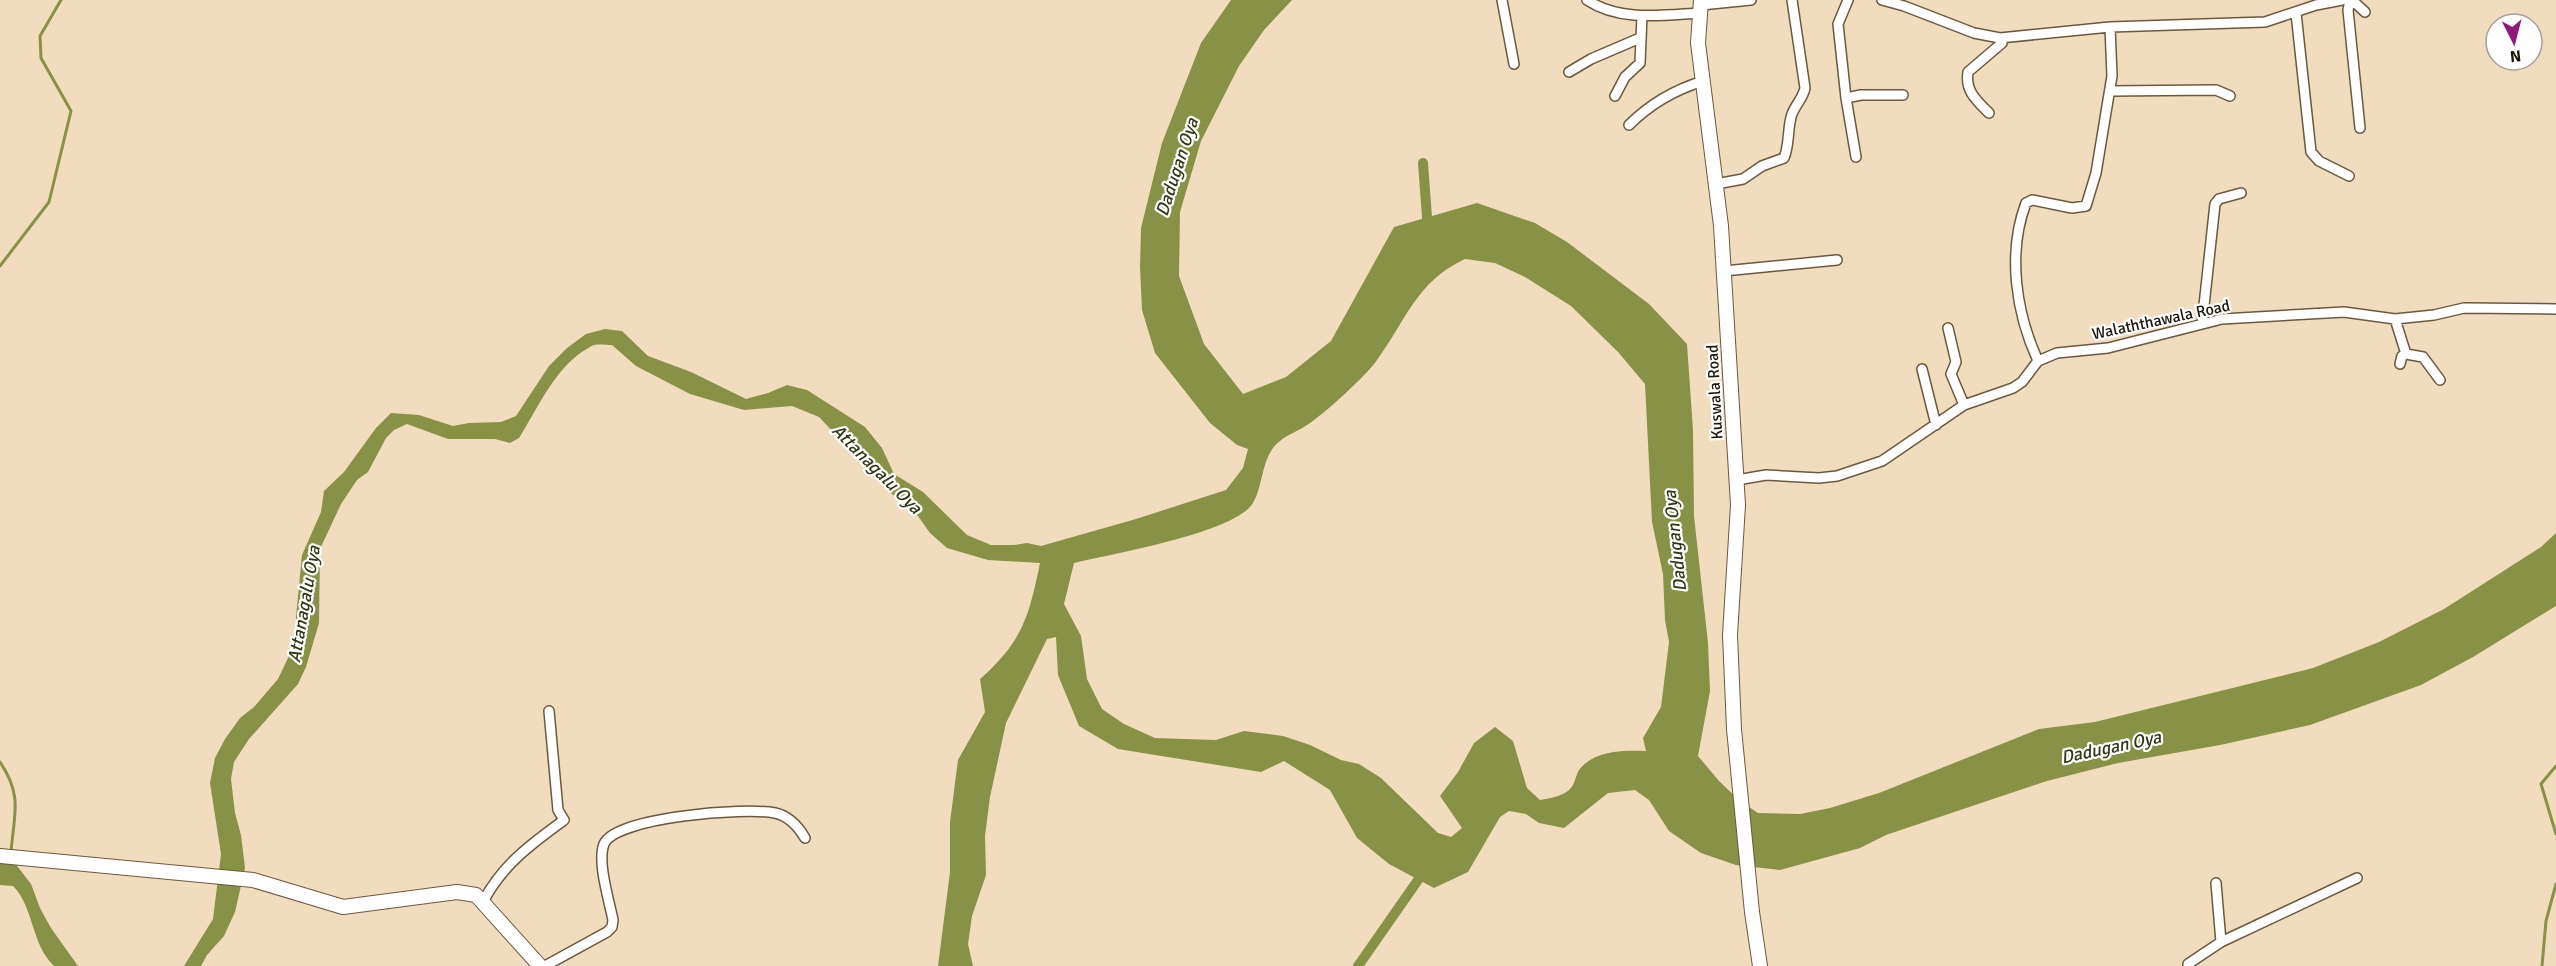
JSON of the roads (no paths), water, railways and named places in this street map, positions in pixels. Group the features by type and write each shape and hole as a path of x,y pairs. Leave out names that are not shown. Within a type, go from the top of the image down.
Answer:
{"street":[{"path":"1502,0 1514,64"},
{"path":"1587,0 1599,8 1642,16 1751,0"},
{"path":"1716,184 1743,178 1762,166 1784,158 1788,148 1792,115 1803,99 1805,88 1792,0"},
{"path":"1848,0 1838,24 1846,98 1856,157"},
{"path":"1882,0 1974,33 2001,38 2110,27 2265,22 2316,5 2342,0"},
{"path":"2360,128 2348,10 2351,0 2366,12"},
{"name":"Kuswala Road","path":"1701,6 1698,43 1716,184 1724,271 1737,480 1737,551 1730,635 1738,783 1760,966"},
{"path":"2296,13 2311,152 2319,161 2349,176"},
{"path":"1615,96 1625,77 1640,63 1642,16"},
{"path":"1737,480 1766,475 1819,478 1837,476 1882,461 1964,405 2013,388 2022,382 2038,360 2031,345 2020,306 2015,249 2020,220 2026,203 2032,200 2072,208 2086,206 2096,173 2110,91 2112,76 2110,27"},
{"path":"1569,72 1591,59 1640,38"},
{"path":"1989,113 1971,95 1966,83 1968,72 2002,43 2001,38"},
{"path":"1629,125 1646,108 1683,87 1702,81"},
{"path":"2110,91 2217,90 2230,96"},
{"path":"1846,98 1861,95 1903,95"},
{"path":"2202,324 2215,204 2219,199 2241,193"},
{"path":"1724,271 1837,260"},
{"name":"Walaththawala Road","path":"2038,360 2057,353 2108,348 2223,320 2344,312 2395,319 2434,315 2464,308 2556,309"},
{"path":"2395,319 2406,354"},
{"path":"1948,328 1956,362 1951,374 1964,405"},
{"path":"2400,364 2402,356 2406,354 2423,357 2440,380"},
{"path":"1922,369 1936,425"},
{"path":"483,902 493,882 518,855 564,820 558,810 549,711"},
{"path":"545,966 607,932 612,927 613,920 601,855 605,841 615,832 685,814 743,810 776,813 797,824 805,838"},
{"path":"0,856 253,880 343,907 457,892 476,895 540,966"},
{"path":"2187,965 2221,942 2357,878"},
{"path":"2216,883 2221,942"}],"water":[{"path":"1231,0 1292,0 1264,30 1239,66 1201,141 1180,212 1179,276 1204,344 1243,394 1286,377 1331,341 1394,227 1477,203 1535,223 1567,242 1649,304 1687,344 1693,430 1694,516 1708,643 1710,691 1698,756 1740,801 1758,813 1800,814 1830,808 1879,793 2039,729 2095,722 2313,668 2379,642 2444,609 2541,547 2556,533 2556,606 2473,657 2421,685 2310,725 2220,745 2118,763 2047,781 1886,835 1860,848 1780,870 1736,865 1701,853 1669,831 1649,800 1635,790 1608,793 1564,828 1539,823 1526,814 1509,811 1500,817 1468,872 1434,888 1389,864 1357,838 1330,790 1284,761 1261,772 1118,749 1079,726 1058,675 1056,637 1047,639 1006,723 990,797 985,836 986,875 972,916 968,944 973,966 938,966 950,872 950,822 958,760 985,712 980,679 1006,653 1022,627 1032,599 1040,563 988,560 947,548 930,533 913,509 892,494 819,417 792,406 744,410 690,394 636,366 612,345 600,344 590,347 567,365 541,401 519,438 510,443 495,439 448,439 407,424 394,430 386,438 368,472 357,480 341,504 320,549 319,623 306,667 298,684 249,739 234,762 231,779 245,868 235,912 224,936 207,955 201,966 184,966 213,919 221,854 210,783 215,758 240,718 254,707 278,679 297,639 296,617 302,555 321,512 324,491 344,472 376,428 391,413 419,415 453,426 501,422 516,416 549,366 567,348 586,334 605,329 622,331 648,356 691,372 746,399 787,385 807,390 865,427 882,448 894,474 923,492 967,535 991,545 1027,543 1041,546 1226,490 1243,468 1248,449 1237,445 1210,423 1155,353 1142,310 1141,228 1162,143 1201,43","holes":["1465,259 1495,263 1525,277 1571,306 1618,352 1645,384 1652,522 1663,574 1665,620 1669,642 1661,707 1643,738 1646,751 1619,751 1593,758 1579,770 1568,791 1540,800 1527,788 1513,741 1495,727 1474,743 1458,772 1440,796 1462,828 1451,837 1438,833 1381,778 1359,764 1341,760 1310,745 1283,736 1244,731 1216,740 1155,738 1124,724 1102,709 1087,679 1081,636 1064,604 1074,563 1171,541 1223,524 1242,514 1253,503 1257,495 1266,462 1274,447 1323,413 1364,375 1377,360 1414,303 1435,279 1448,268"]},
{"path":"14,862 31,884 51,928 78,966 54,966 41,947 20,895 13,886 0,885 0,863"}],"waterway":[{"path":"0,266 49,202 71,111 41,58 40,36 61,0"},
{"path":"1423,163 1428,231"},
{"path":"0,762 12,785 14,795 15,816 11,852"},
{"path":"2556,766 2541,784 2556,834"},
{"path":"1358,966 1425,870"},
{"path":"2542,966 2546,921 2556,884"}],"water label":[{"name":"Dadugan Oya","path":"1177,167"},
{"name":"Attanagalu Oya","path":"877,469"},
{"name":"Dadugan Oya","path":"1675,541"},
{"name":"Attanagalu Oya","path":"304,604"},
{"name":"Dadugan Oya","path":"2111,747"}]}
